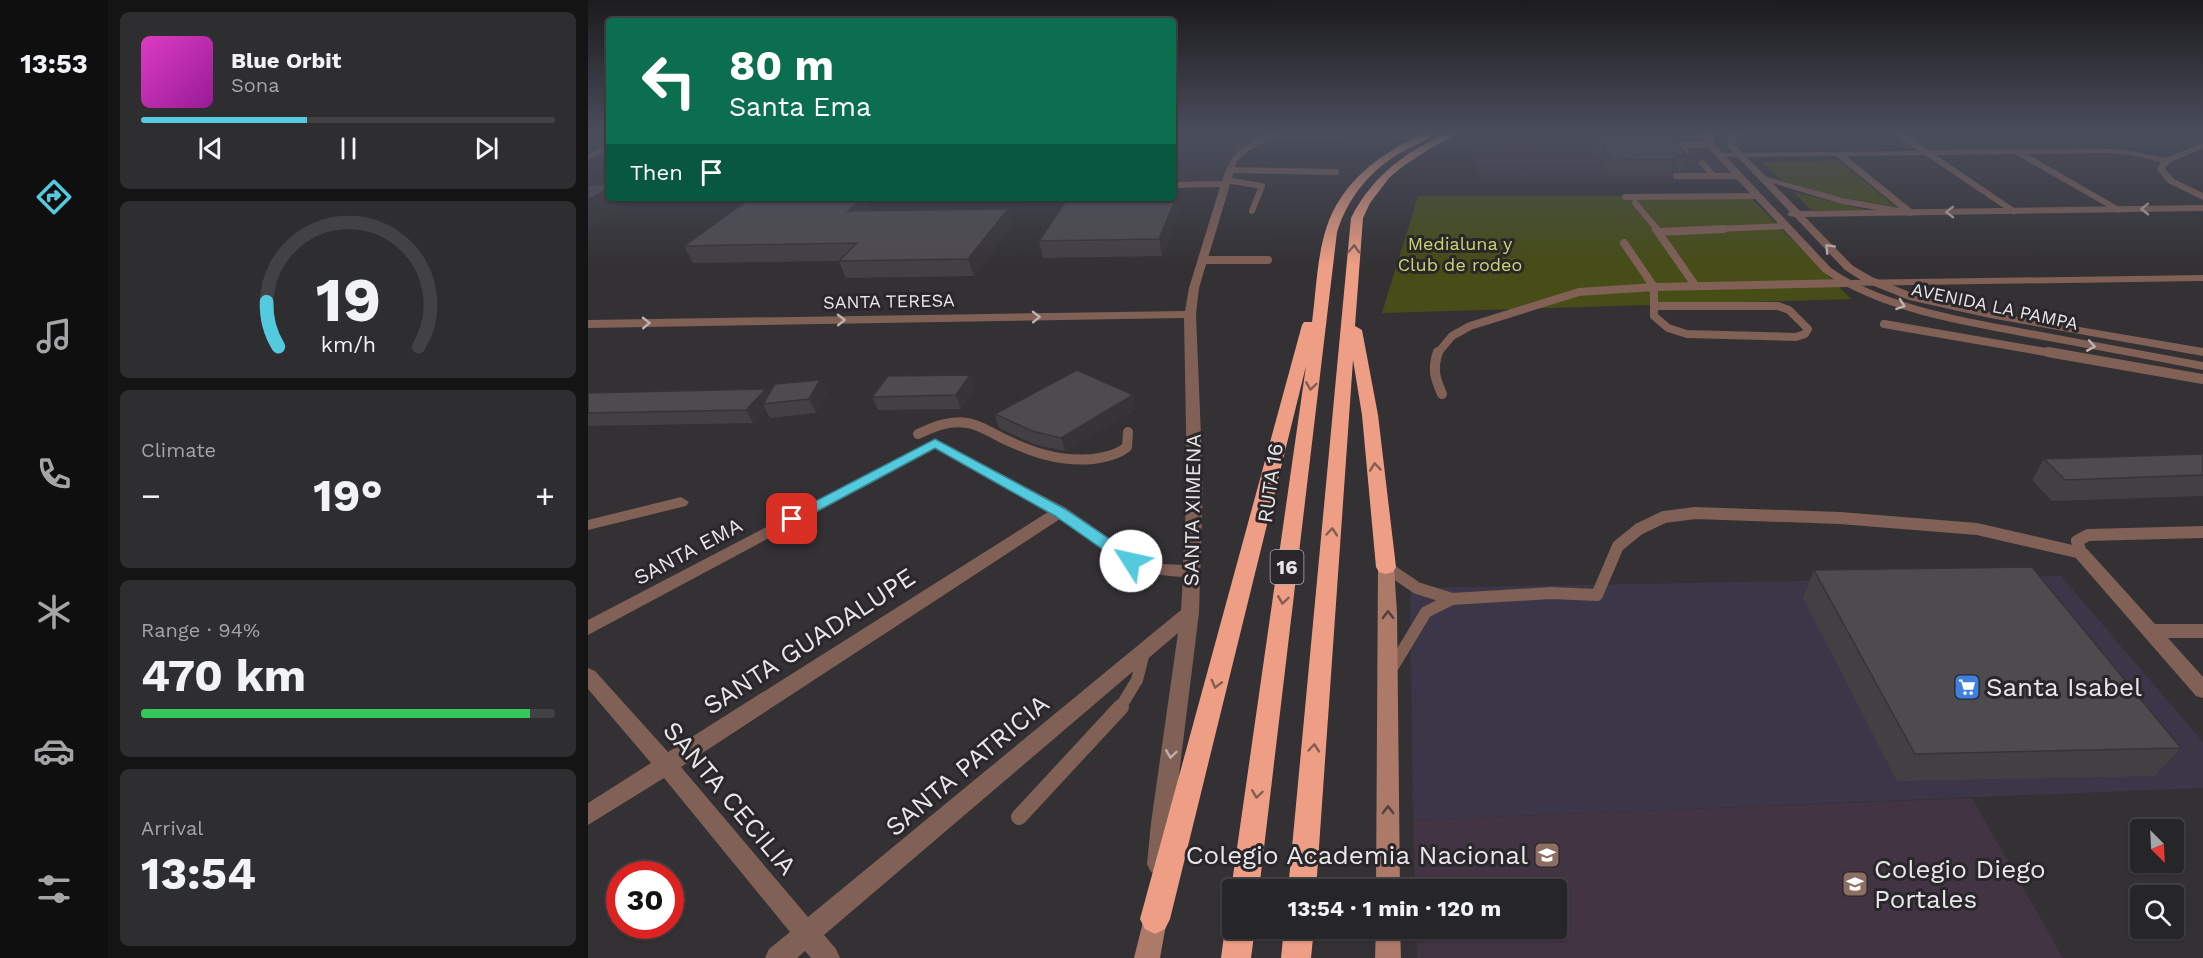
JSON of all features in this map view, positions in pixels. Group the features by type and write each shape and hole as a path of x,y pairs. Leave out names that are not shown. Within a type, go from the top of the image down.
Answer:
{"highway":[{"name":"RUTA 16","path":"1246,879 1331,232 1339,208 1365,177"},
{"name":"16","path":"1303,879 1351,307 1355,230 1357,218 1367,197 1385,177"},
{"path":"1155,919 1330,245"},
{"path":"1351,307 1370,415 1386,567"},
{"path":"1236,958 1239,939"},
{"path":"1296,958 1298,939"}],"main road":[{"path":"1386,567 1388,879"},
{"path":"1147,958 1155,919"},
{"path":"1388,939 1388,958"}],"street":[{"name":"AVENIDA LA PAMPA","path":"1740,177 1827,270 1846,283 1895,303 1952,319 2203,366"},
{"name":"AVENIDA LA PAMPA","path":"1761,177 1849,268 1875,283 1967,310 2203,352"},
{"path":"1866,177 1911,213"},
{"path":"1961,177 2014,212"},
{"path":"2060,177 2118,210"},
{"path":"2166,177 2203,197"},
{"path":"1176,185 1226,178"},
{"name":"SANTA XIMENA","path":"1155,919 1162,823 1190,613 1195,485 1190,314 1202,260 1226,178"},
{"path":"1763,179 1842,201 1911,213"},
{"path":"1775,214 2203,208"},
{"path":"1854,224 2203,218"},
{"path":"1785,226 1842,224"},
{"path":"1846,283 2203,278"},
{"name":"SANTA TERESA","path":"588,324 1190,314"},
{"name":"SANTA EMA","path":"588,627 935,443 1060,512"},
{"path":"588,525 681,502"},
{"path":"1060,512 1131,561 1162,570 1192,571"},
{"name":"SANTA GUADALUPE","path":"588,815 1060,512"},
{"path":"2081,553 2203,690"},
{"name":"SANTA PATRICIA","path":"778,958 1190,613"},
{"path":"2151,631 2203,631"},
{"name":"SANTA CECILIA","path":"588,676 666,765 827,958"}],"lane":[{"path":"1226,178 1250,177"},
{"path":"1226,178 1262,186 1252,211"},
{"path":"1625,197 1758,196"},
{"path":"1635,203 1659,232 1695,285"},
{"path":"1659,232 1785,226"},
{"path":"1624,243 1654,287 1654,306 1654,316 1668,328 1687,334 1796,337 1805,334 1808,329 1789,310 1778,306 1654,306"},
{"path":"1202,260 1268,260"},
{"path":"1442,394 1434,376 1434,363 1439,349 1452,336 1470,326 1579,292 1695,285 1846,283"},
{"path":"1884,324 2203,379"},
{"path":"918,434 938,424 958,421 970,423 1036,454 1054,459 1093,459 1121,453 1127,447 1128,432"},
{"path":"1386,567 1407,585 1452,599 1551,593 1597,595 1618,546 1639,529 1664,517 1695,513 1840,519 1977,530 2081,553"},
{"path":"2081,553 2077,541 2088,535 2203,532"},
{"path":"1388,675 1426,612 1452,599"},
{"path":"1019,817 1122,706 1137,680 1144,652"}],"shaded area":[{"path":"588,177 606,177 606,190 588,190"},
{"path":"1176,177 1219,177 1216,183 1176,184"},
{"path":"1480,177 1734,177 1738,181 1482,183"},
{"path":"2061,576 2203,742 2203,788 1413,820 1410,588"},
{"name":"Colegio Diego Portales","path":"1972,798 2063,958 1417,958 1416,939 1567,939 1567,879 1415,879 1413,820"}],"green space":[{"path":"1777,177 1858,177 1896,207 1830,195 1782,181"},
{"path":"1794,192 1867,210 1811,210"},
{"name":"Medialuna y Club de rodeo","path":"1418,196 1749,196 1851,299 1382,313"}],"building":[{"path":"606,184 606,190 588,200 588,185"},
{"path":"747,201 860,201 848,211 1008,209 968,259 839,261 857,243 684,246"},
{"path":"1066,201 1175,201 1159,239 1039,241"},
{"path":"1077,370 1133,395 1061,438 1032,431 995,414"},
{"path":"970,375 956,395 872,397 888,376"},
{"path":"820,380 809,399 763,404 775,384"},
{"path":"766,389 746,410 588,413 588,393"},
{"path":"2203,454 2203,475 2065,480 2044,459"},
{"name":"Santa Isabel","path":"2032,567 2181,748 1915,754 1814,570"}],"place":[{"name":"Santa Isabel","path":"1967,687"},
{"name":"Colegio Academia Nacional","path":"1547,855"},
{"name":"Colegio Diego Portales","path":"1855,884"}],"route":[{"path":"792,519 935,443 1060,512 1131,561"}]}
